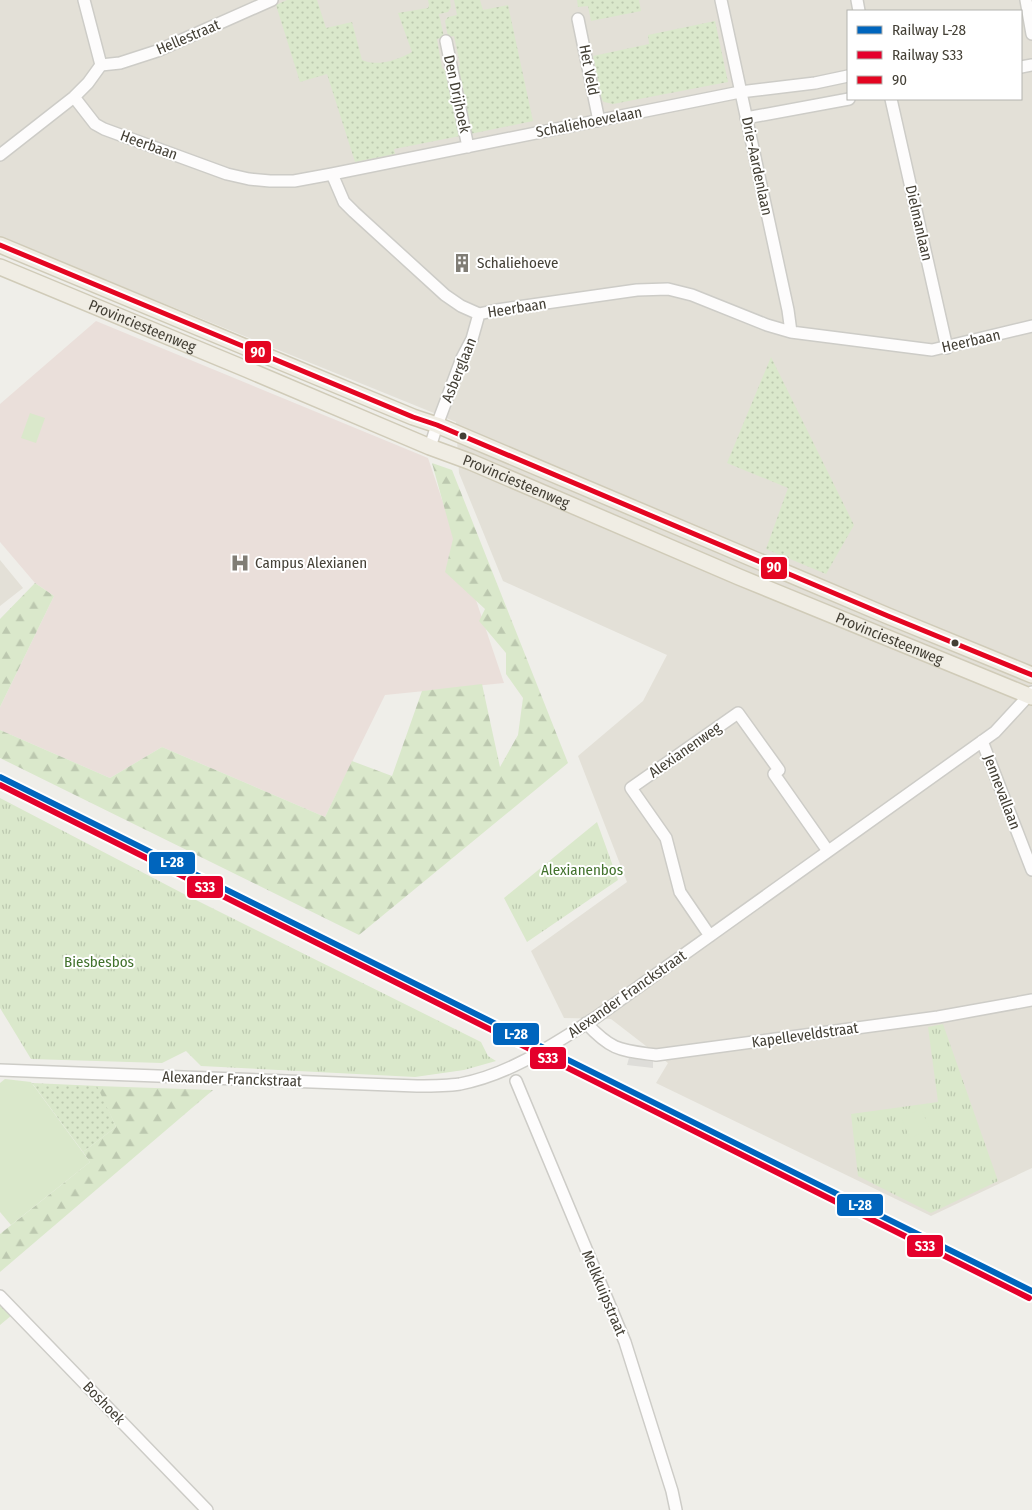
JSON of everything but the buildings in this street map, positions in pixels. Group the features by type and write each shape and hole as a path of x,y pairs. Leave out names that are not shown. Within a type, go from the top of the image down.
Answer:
{"main road":[{"name":"Provinciesteenweg","path":"0,244 1032,675"},
{"name":"Provinciesteenweg","path":"0,267 246,368 430,447 471,462 739,577 1031,695"}],"street":[{"path":"0,155 74,96 88,83 101,65 84,0"},
{"name":"Hellestraat","path":"101,65 120,63 157,51 272,0"},
{"name":"Drie-Aardenlaan","path":"721,0 788,310 791,332"},
{"path":"1026,0 1032,34"},
{"name":"Het Veld","path":"578,19 599,121"},
{"name":"Den Drijhoek","path":"446,41 468,147"},
{"name":"Schaliehoevelaan","path":"332,174 740,92 847,76"},
{"name":"Heerbaan","path":"74,96 95,124 104,129 227,174 270,181 294,181 332,174 344,202 354,212 445,295 460,306 479,314 637,290 668,289 692,295 767,325 791,332 932,350 947,348 1032,326"},
{"path":"746,118 847,99"},
{"name":"Dielmanlaan","path":"891,100 947,348"},
{"name":"Asberglaan","path":"430,447 436,425 462,358 472,339 479,314"},
{"name":"Alexander Franckstraat","path":"0,1070 437,1086 459,1084 505,1070 552,1046 586,1024 710,936 995,732 1031,695"},
{"name":"Alexianenweg","path":"710,936 680,892 666,838 630,788 738,712 779,770 774,774 828,851"},
{"name":"Jennevallaan","path":"982,741 1032,870"},
{"name":"Kapelleveldstraat","path":"586,1024 608,1044 624,1051 656,1055 938,1017 1032,1000"},
{"name":"Melkkuipstraat","path":"516,1081 625,1342 672,1491 676,1510"},
{"name":"Boshoek","path":"0,1296 207,1510"}],"shaded area":[{"path":"0,0 1032,0 1032,1168 931,1216 656,1083 668,1063 611,1019 564,1018 531,951 627,882 578,756 643,701 667,655 503,581 459,473 456,422 0,237"},
{"name":"Campus Alexianen","path":"96,321 428,458 504,683 385,695 325,817 162,747 110,778 0,730 0,707 54,596 35,583 0,542 0,404"},
{"path":"0,560 23,588 0,606"},
{"path":"629,1058 653,1061 653,1068 627,1065"}],"green space":[{"path":"287,0 317,0 326,28 352,22 362,60 381,63 400,58 412,52 398,13 428,8 428,0 450,0 451,7 448,12 439,14 444,37 437,39 442,68 448,72 460,136 394,149 395,154 355,162 327,74 300,82 276,5"},
{"path":"454,0 480,0 483,10 508,5 533,121 470,134 457,70 460,64 454,36 448,37 445,21 448,17 457,15"},
{"path":"577,0 639,0 641,11 591,21 588,6 578,7"},
{"path":"715,21 728,82 613,104 602,100 593,56 649,44 648,35"},
{"path":"771,357 854,525 826,574 766,549 788,488 727,463"},
{"path":"30,413 45,418 36,443 21,438"},
{"path":"432,463 452,470 568,763 359,935 0,758 0,730 110,778 162,747 325,817 352,761 392,776 422,691 482,684 500,767 518,735 523,698 506,674 506,653 479,621 485,609 445,572 453,539"},
{"path":"35,583 54,596 0,707 0,619"},
{"name":"Biesbesbos","path":"0,798 182,893 481,1042 488,1056 496,1061 464,1070 415,1077 201,1066 186,1051 162,1063 31,1059 0,1008"},
{"name":"Alexianenbos","path":"597,822 618,880 527,942 504,898"},
{"path":"943,1024 998,1181 931,1213 858,1176 851,1114 938,1102 928,1027"},
{"path":"5,1079 31,1082 90,1162 11,1225 0,1212 0,1083"},
{"path":"32,1083 98,1086 116,1127 83,1152"},
{"path":"97,1086 213,1090 0,1272 0,1234 90,1162 83,1152 116,1127"},
{"path":"921,1109 930,1129 910,1138 901,1118"},
{"path":"0,1303 12,1315 0,1325"}],"rail line":[{"name":"L-28","path":"0,777 1032,1291"},
{"name":"S33","path":"0,785 1029,1298"}],"transit line":[{"name":"90","path":"0,245 413,417 437,425 1032,675"}],"place":[{"name":"Schaliehoeve","path":"462,263"},
{"name":"Campus Alexianen","path":"240,563"}]}
